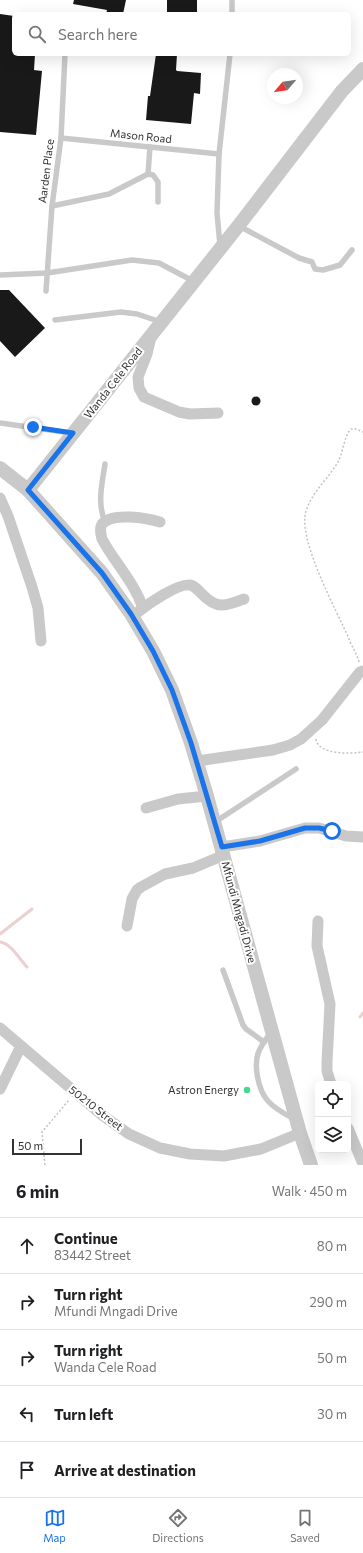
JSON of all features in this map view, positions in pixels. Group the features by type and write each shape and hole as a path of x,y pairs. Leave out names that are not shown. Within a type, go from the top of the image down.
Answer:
{"street":[{"name":"Wanda Cele Road","path":"28,490 239,225 342,91 363,69"},
{"path":"152,334 147,354 138,377 139,388 144,397 179,412 190,414 218,413"},
{"path":"0,468 28,490"},
{"name":"Mfundi Mngadi Drive","path":"28,490 138,612 153,651 172,690 197,760 298,1126 311,1165"},
{"path":"0,498 8,516 32,587 38,608 41,641"},
{"path":"138,612 140,599 102,539 100,532 101,527 105,522 126,517 144,518 160,522"},
{"path":"138,612 178,588 188,585 197,589 206,599 216,605 230,605 244,599"},
{"path":"197,760 273,750 290,745 301,739 312,730 336,704 362,672"},
{"path":"146,808 178,799 207,796"},
{"path":"127,926 132,900 137,890 165,874 193,868 222,851 305,828 319,828 346,836 363,837"},
{"path":"318,921 317,946 330,1004 327,1071 330,1081"},
{"name":"50210 Street","path":"0,1028 102,1115 129,1134 160,1148 224,1156 261,1149 298,1126"},
{"path":"0,1089 22,1046"},
{"path":"351,1135 363,1164"},
{"path":"195,1165 200,1154"}],"lane":[{"path":"232,0 232,12"},
{"name":"Aarden Place","path":"46,291 52,206 61,138 64,56"},
{"path":"220,248 217,213 219,154 230,56"},
{"name":"Mason Road","path":"61,138 219,154"},
{"path":"148,174 150,147"},
{"path":"52,206 109,194 148,174 153,175 158,182 158,202"},
{"path":"239,225 299,258 312,262 315,269 322,270 340,265 352,250"},
{"path":"0,275 47,273 132,260 148,261 166,266 194,281"},
{"path":"56,320 121,312 137,314 162,322"},
{"path":"0,423 73,433"},
{"path":"105,464 100,499 101,513 105,522"},
{"path":"214,822 296,769"},
{"path":"223,970 243,1025 246,1029 264,1042"},
{"path":"272,1030 259,1050 256,1066 257,1076 264,1094 274,1108 298,1126"}],"path":[{"path":"362,672 358,659 308,546 305,518 306,511 314,494 338,462 343,450 347,432 351,429 356,429 363,432"},
{"path":"312,730 316,742 321,748 347,754 363,752"},
{"path":"45,1165 42,1132 75,1092"}],"building":[{"path":"74,0 126,0 123,12 106,12 107,10 73,4"},
{"path":"167,0 197,0 197,12 167,12"},
{"path":"0,14 12,16 12,56 35,56 34,70 42,71 36,135 0,132"},
{"path":"156,56 177,56 177,71 201,73 200,94 194,93 191,124 146,120 148,96 150,96"},
{"path":"0,290 9,290 45,328 15,357 0,341"},
{"path":"256,396 261,401 256,406 251,401"}],"waterway":[{"path":"0,934 32,909"},
{"path":"0,942 12,949 27,967"},
{"path":"360,1017 363,1013"}],"place":[{"name":"Astron Energy","path":"247,1090"}],"route":[{"path":"33,427 73,433 28,490 102,573 131,614 153,651 172,690 191,743 222,847 260,841 305,828 319,828 332,831"}]}
